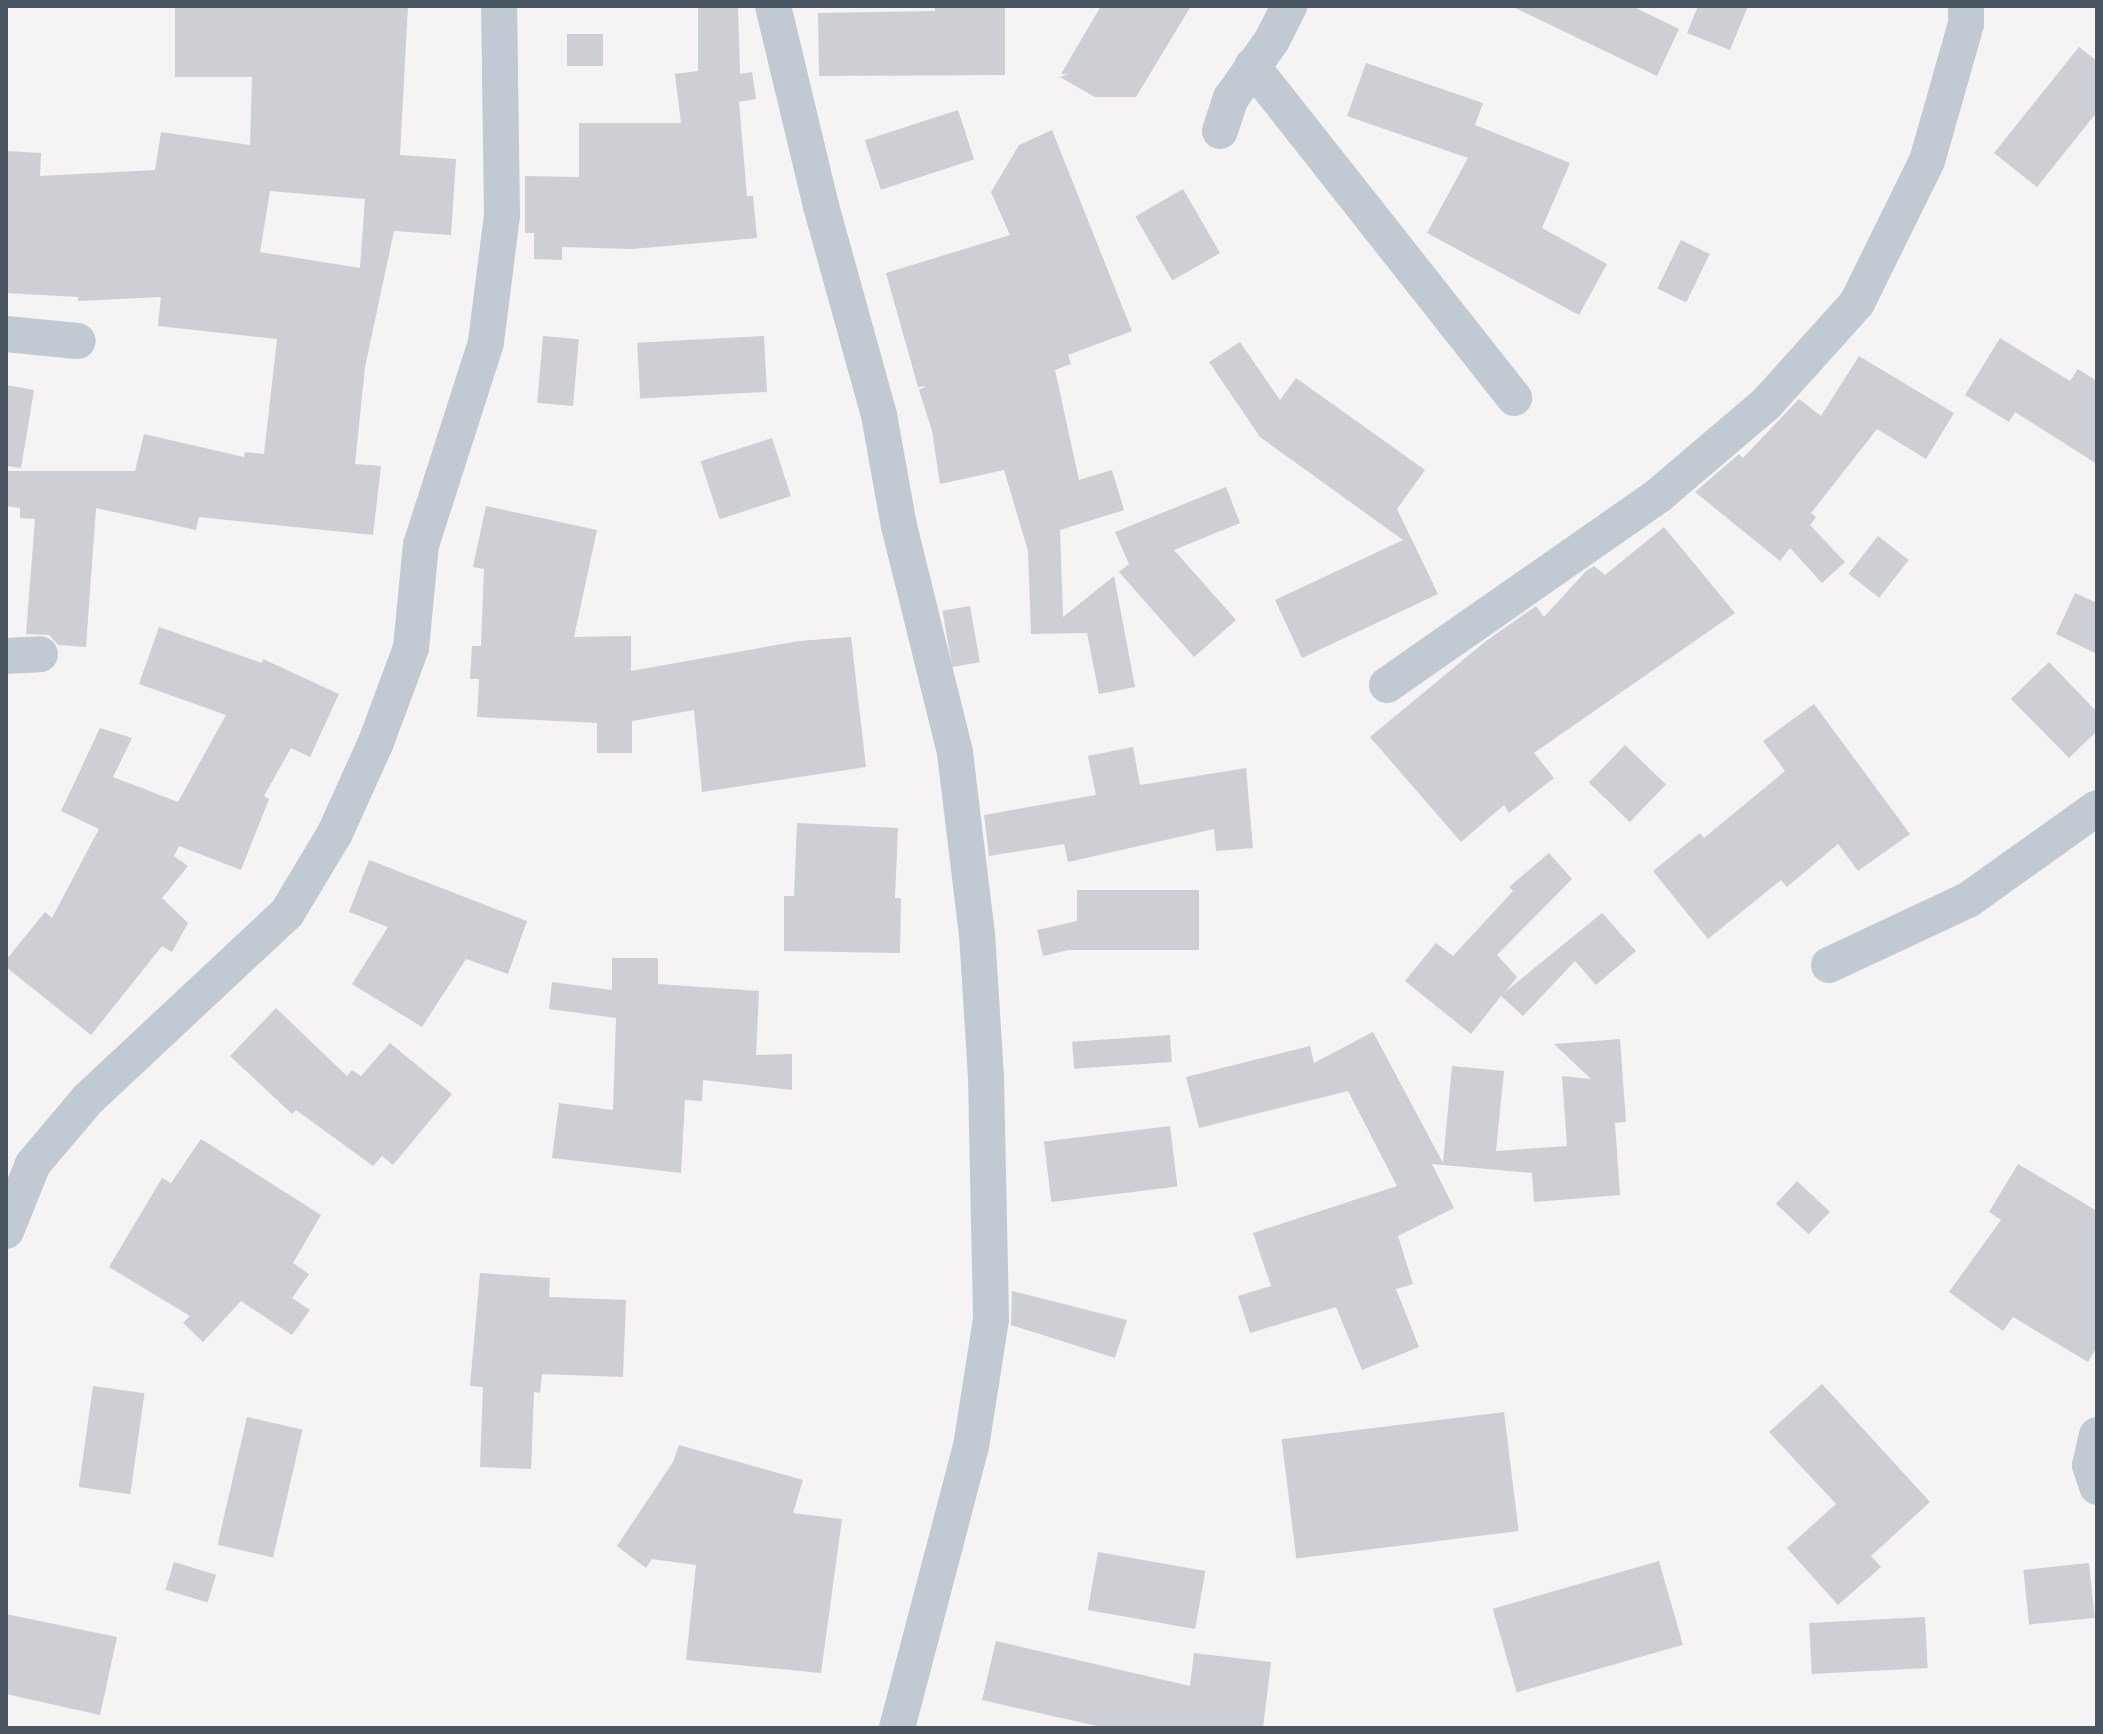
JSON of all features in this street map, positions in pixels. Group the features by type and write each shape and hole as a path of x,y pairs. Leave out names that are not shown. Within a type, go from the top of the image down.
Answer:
{"street":[{"path":"6,1231 19,1162 287,913 335,833 376,742 411,648 421,545 486,342 502,215 499,6"},
{"path":"773,6 821,206 879,415 902,540 955,753 977,934 987,1093 991,1319 971,1446 897,1728"},
{"path":"1220,131 1231,98 1272,40 1289,6"},
{"path":"1387,685 1659,495 1766,404 1857,303 1927,161 1966,24 1966,6"},
{"path":"1252,66 1514,398"},
{"path":"6,334 78,341"},
{"path":"1829,965 1968,900 2097,808"},
{"path":"2097,1435 2090,1465 2097,1487"}],"building":[{"path":"175,6 408,6 400,155 456,159 451,235 394,231 365,367 355,464 381,466 373,535 199,517 196,530 96,508 86,647 58,645 49,635 26,634 35,519 20,518 20,508 6,506 6,471 135,471 144,434 244,457 245,452 264,454 277,339 158,326 161,297 78,301 78,297 6,293 6,151 41,153 40,176 155,170 161,132 250,145 252,77 175,77","holes":["270,191 365,199 360,268 260,252"]},
{"path":"698,6 738,6 740,74 752,72 756,99 739,102 747,196 753,196 757,238 632,249 562,247 562,260 534,259 534,233 525,233 525,176 579,177 579,123 681,123 675,74 698,71"},
{"path":"935,6 1005,6 1005,75 819,76 818,13 935,11"},
{"path":"1101,6 1191,6 1136,97 1095,97 1060,77 1068,74 1061,74"},
{"path":"1511,6 1632,6 1679,29 1657,76"},
{"path":"1698,6 1748,6 1730,50 1687,33"},
{"path":"567,34 603,34 603,66 567,66"},
{"path":"2079,47 2097,61 2097,112 2037,187 1994,153"},
{"path":"1366,63 1483,103 1475,125 1570,163 1542,228 1607,264 1579,315 1427,233 1468,158 1347,116"},
{"path":"958,110 974,159 881,190 865,140"},
{"path":"1052,130 1132,331 1068,355 1071,364 1055,370 1079,480 1112,470 1124,510 1060,530 1063,617 1114,576 1135,687 1099,694 1087,633 1031,634 1028,551 1004,470 940,484 932,431 919,390 926,386 918,387 886,273 1010,235 991,192 1019,145"},
{"path":"1183,189 1220,253 1172,281 1135,216"},
{"path":"1681,240 1710,254 1686,303 1657,289"},
{"path":"543,336 579,339 573,406 537,403"},
{"path":"764,336 767,392 640,399 637,343"},
{"path":"2000,338 2070,381 2078,369 2097,381 2097,464 2015,412 2009,422 1965,395"},
{"path":"1240,342 1280,400 1296,378 1425,470 1397,509 1438,594 1302,658 1275,600 1403,540 1260,437 1209,362"},
{"path":"1859,356 1954,413 1926,459 1877,429 1811,513 1816,517 1810,525 1845,562 1822,583 1790,548 1780,561 1695,492 1739,454 1743,458 1799,399 1821,416"},
{"path":"6,385 34,390 21,468 6,466"},
{"path":"772,438 791,496 720,519 701,461"},
{"path":"1226,487 1240,523 1174,550 1236,620 1194,657 1119,572 1129,564 1115,532"},
{"path":"486,506 597,530 574,637 631,636 631,671 799,641 851,637 866,767 702,792 694,710 632,721 632,753 597,753 597,723 477,717 479,679 470,679 472,646 481,646 484,569 473,567"},
{"path":"1664,527 1735,613 1534,753 1554,778 1509,813 1504,805 1461,842 1370,737 1486,641 1536,606 1544,617 1586,571 1594,566 1605,575"},
{"path":"1878,536 1909,560 1879,598 1848,574"},
{"path":"2075,593 2097,603 2097,654 2056,634"},
{"path":"970,606 980,662 952,667 942,611"},
{"path":"159,627 262,663 263,659 339,694 310,757 291,748 264,796 269,799 241,870 179,846 174,856 188,866 162,898 188,923 172,952 162,946 91,1035 6,967 6,960 45,912 52,918 99,829 61,811 100,728 132,738 113,777 178,802 226,715 139,684"},
{"path":"2049,662 2097,712 2097,731 2069,758 2011,699"},
{"path":"1814,704 1910,834 1858,871 1838,844 1787,887 1781,880 1708,939 1653,871 1700,833 1704,838 1785,771 1763,741"},
{"path":"1625,745 1666,785 1630,822 1589,782"},
{"path":"1133,747 1140,785 1246,768 1253,848 1216,851 1214,829 1068,862 1064,844 989,856 984,815 1096,795 1088,756"},
{"path":"797,823 898,828 895,898 901,898 900,953 784,951 784,896 794,896"},
{"path":"1549,853 1572,879 1497,955 1517,977 1505,992 1602,913 1636,951 1596,985 1575,961 1523,1016 1501,996 1471,1034 1405,981 1436,943 1453,956 1513,891 1509,887"},
{"path":"369,860 527,921 508,974 466,959 422,1027 352,984 388,927 349,912"},
{"path":"1077,890 1199,890 1199,950 1069,950 1043,956 1037,930 1077,921"},
{"path":"612,958 658,958 658,984 759,991 756,1055 792,1054 792,1090 703,1080 702,1101 685,1100 681,1173 552,1158 559,1103 613,1110 616,1018 549,1009 552,982 612,990"},
{"path":"276,1008 347,1076 352,1070 361,1076 390,1043 452,1094 393,1165 382,1156 373,1166 296,1110 292,1114 230,1056"},
{"path":"1373,1032 1443,1163 1452,1066 1504,1071 1496,1151 1567,1146 1562,1076 1591,1079 1554,1044 1620,1039 1626,1122 1615,1123 1620,1195 1534,1202 1532,1173 1432,1164 1454,1208 1398,1236 1413,1284 1396,1289 1419,1347 1362,1370 1336,1307 1250,1333 1238,1296 1271,1286 1253,1233 1397,1186 1348,1091 1199,1128 1186,1077 1310,1046 1314,1063"},
{"path":"1170,1035 1172,1062 1074,1069 1072,1042"},
{"path":"1170,1126 1177,1187 1051,1202 1044,1141"},
{"path":"201,1139 321,1215 293,1263 309,1274 292,1298 310,1310 292,1335 241,1301 203,1342 183,1323 190,1316 109,1267 162,1178 171,1183"},
{"path":"2018,1164 2097,1211 2097,1347 2088,1362 2013,1317 2003,1331 1949,1292 2001,1220 1989,1212"},
{"path":"1797,1181 1830,1212 1809,1234 1776,1204"},
{"path":"480,1273 550,1278 549,1297 626,1300 623,1377 542,1374 540,1393 534,1392 531,1469 480,1467 483,1387 470,1386"},
{"path":"1012,1291 1127,1320 1115,1358 1011,1325"},
{"path":"1822,1384 1930,1502 1871,1556 1881,1567 1838,1605 1787,1548 1836,1504 1769,1432"},
{"path":"93,1386 144,1393 130,1494 79,1487"},
{"path":"1504,1412 1519,1531 1296,1558 1282,1439"},
{"path":"247,1417 303,1430 273,1557 218,1545"},
{"path":"679,1445 803,1480 793,1513 842,1519 821,1673 686,1660 696,1565 652,1559 646,1568 617,1546 673,1462"},
{"path":"1098,1552 1205,1571 1195,1629 1088,1610"},
{"path":"1659,1561 1683,1645 1517,1692 1493,1609"},
{"path":"174,1562 216,1575 208,1603 166,1590"},
{"path":"2089,1563 2095,1618 2029,1625 2023,1570"},
{"path":"6,1614 117,1637 100,1715 6,1694"},
{"path":"1925,1617 1928,1668 1812,1674 1809,1623"},
{"path":"996,1641 1190,1686 1194,1653 1271,1662 1263,1728 1106,1728 982,1700"}]}
